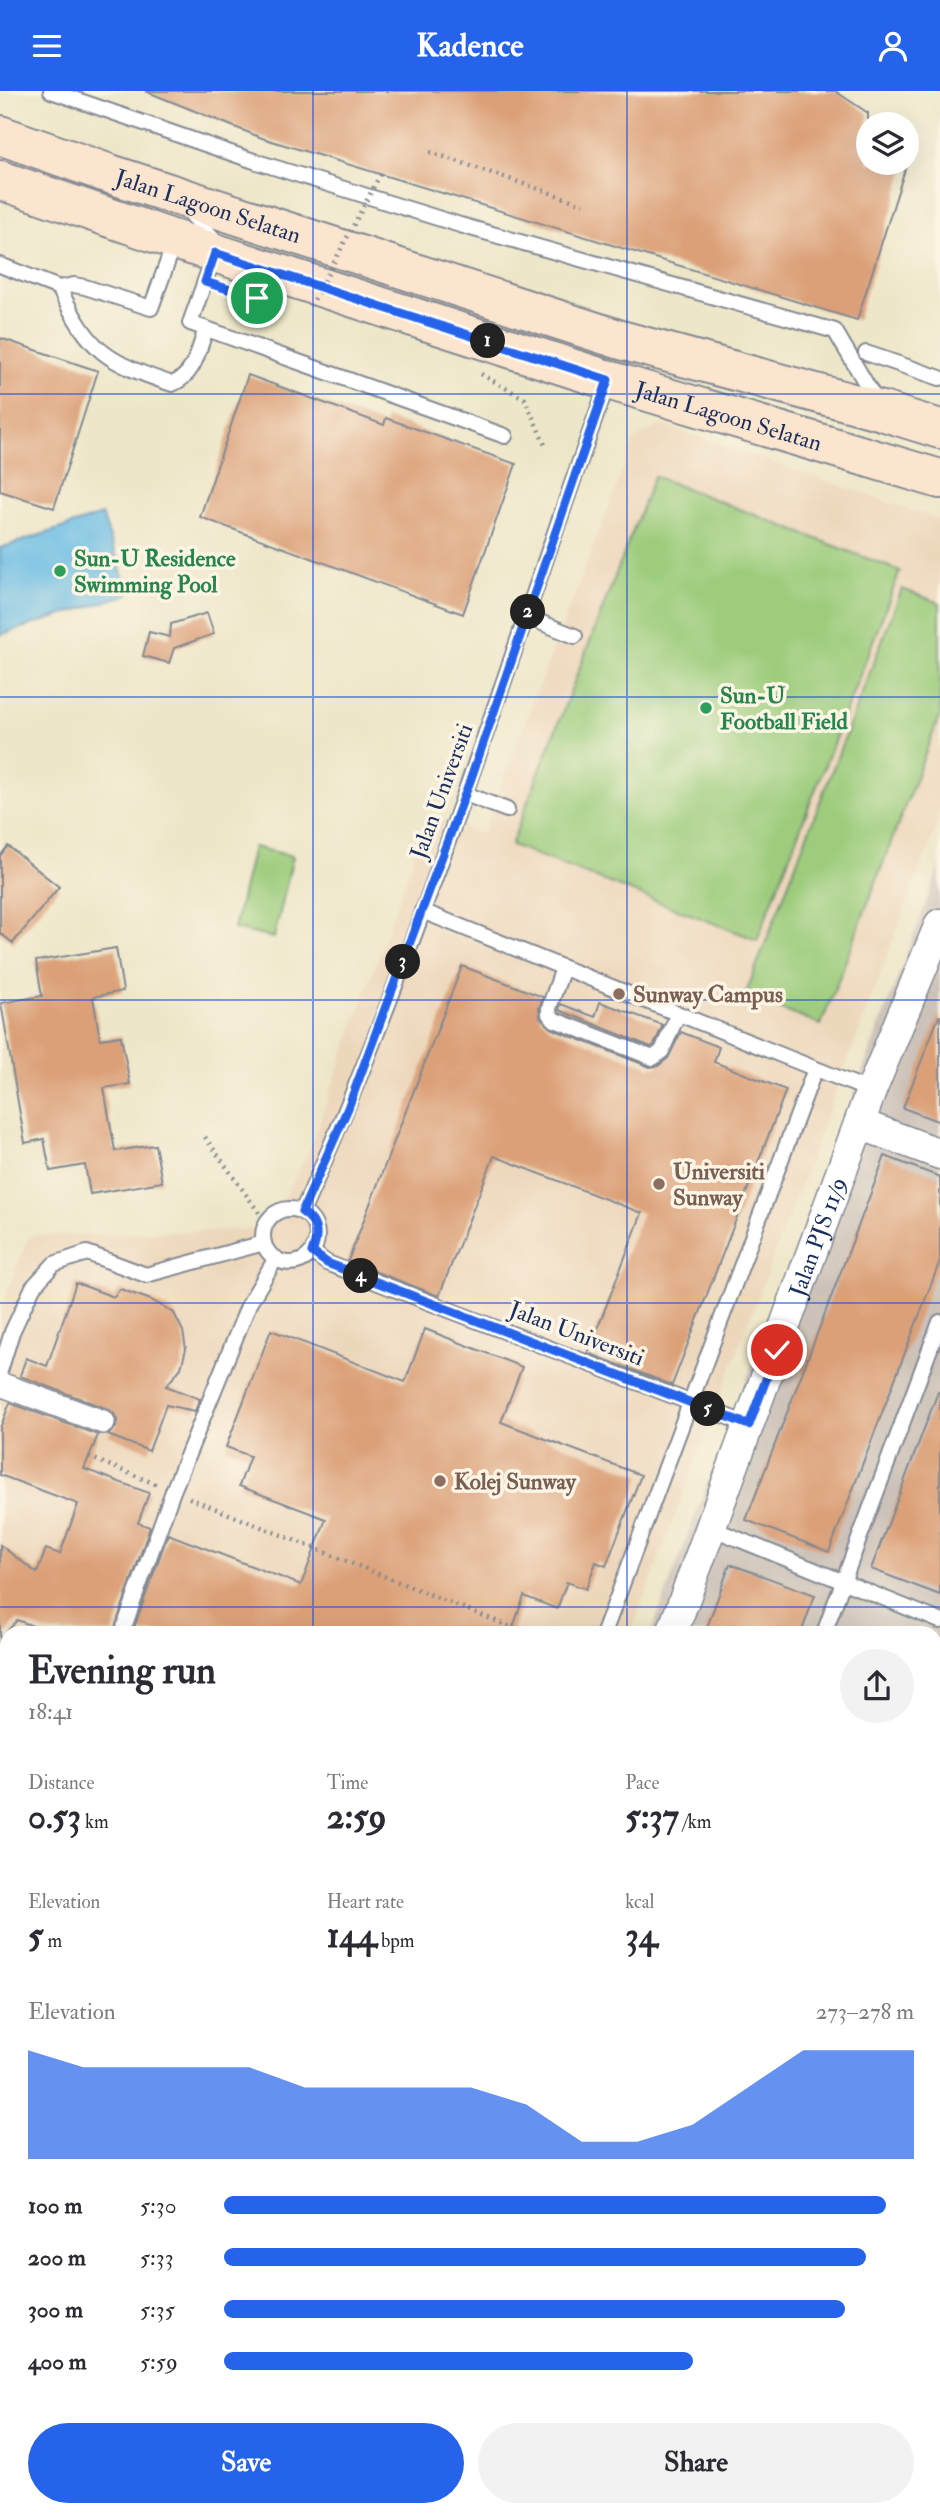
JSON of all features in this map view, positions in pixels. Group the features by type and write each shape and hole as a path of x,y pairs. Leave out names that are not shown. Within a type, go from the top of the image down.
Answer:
{"main road":[{"name":"Jalan Lagoon Selatan","path":"0,135 171,194 621,340 940,429"},
{"name":"Jalan Lagoon Selatan","path":"0,180 198,239 608,380 940,479"},
{"path":"608,380 621,340"}],"street":[{"name":"Jalan PJS 11/9","path":"675,1626 871,1091 940,924"},
{"path":"859,1123 940,1154"},
{"path":"0,1384 103,1422"}],"lane":[{"path":"51,91 254,161 460,225 835,331 882,411"},
{"path":"171,194 198,239 190,323 505,436"},
{"path":"0,265 59,288 74,285 85,287 151,308 162,277 198,239 251,219"},
{"path":"59,288 85,335 107,357 118,365 172,384 185,379 192,369 206,329"},
{"path":"866,353 940,378"},
{"name":"Jalan Universiti","path":"302,1212 348,1108 422,911 608,380"},
{"path":"527,617 575,636"},
{"path":"465,794 507,810"},
{"path":"422,911 871,1091"},
{"path":"563,968 549,1008 549,1014 555,1020 653,1058 662,1051 678,1014"},
{"path":"607,1626 815,1069"},
{"path":"292,1209 302,1212 316,1228 317,1236 312,1252 298,1261 276,1258 264,1243 265,1226 275,1213 292,1209"},
{"path":"0,1371 12,1332 33,1287 54,1264 87,1253 146,1275 264,1243"},
{"name":"Jalan Universiti","path":"312,1252 327,1263 749,1425"},
{"path":"125,1626 173,1492 249,1304 276,1258"},
{"path":"827,1626 940,1321"},
{"path":"711,1528 940,1621"}],"path":[{"path":"430,152 583,204"},
{"path":"311,306 381,173"},
{"path":"478,372 525,399 545,445"},
{"path":"205,1137 260,1214"},
{"path":"245,1520 509,1626"}],"shaded area":[{"name":"Sunway Campus","path":"660,424 940,520 940,816 634,1626 0,1626 0,1310 29,1236 267,1229 308,1154 429,814 482,834 634,441"},
{"path":"940,865 940,1626 654,1626"}],"green space":[{"name":"Sun-U Football Field","path":"654,476 900,571 757,940 511,845"},
{"path":"902,589 940,603 940,715 821,1025 745,996"},
{"path":"253,847 293,856 274,938 234,929"}],"water":[{"name":"Sun-U Residence Swimming Pool","path":"102,515 129,594 0,635 0,548"}],"building":[{"path":"145,91 835,91 866,112 856,112 856,175 903,175 857,320 262,138"},
{"path":"0,338 98,371 54,508 0,491"},
{"path":"248,375 384,425 386,418 516,464 463,614 200,517"},
{"path":"207,613 214,634 174,648 169,663 143,656 149,632 170,637 171,624"},
{"path":"8,846 59,887 13,943 0,933 0,856"},
{"path":"116,948 123,991 93,997 100,1039 121,1036 130,1084 104,1088 115,1151 155,1145 162,1182 90,1194 85,1165 50,1171 44,1139 25,1143 1,1003 42,996 36,961"},
{"name":"Universiti Sunway","path":"462,966 543,997 539,1008 540,1017 552,1029 650,1067 658,1066 668,1058 681,1032 719,1047 714,1062 786,1090 672,1385 588,1353 642,1213 494,1156 439,1296 348,1261"},
{"path":"600,1002 663,1025 654,1045 651,1047 559,1010 561,1004 595,1017"},
{"path":"940,1016 940,1122 903,1108"},
{"path":"885,1156 940,1177 940,1261 829,1552 746,1520"},
{"path":"76,1283 114,1297 120,1289 151,1300 174,1313 183,1331 186,1349 181,1368 166,1386 200,1399 195,1411 166,1405 149,1451 108,1435 116,1427 117,1420 108,1409 20,1376 26,1358 47,1366"},
{"name":"Kolej Sunway","path":"425,1329 522,1367 501,1422 641,1475 606,1566 596,1562 586,1589 567,1582 557,1609 524,1596 513,1626 135,1626 168,1534 301,1585 326,1519 239,1486 250,1456 226,1447 271,1330 405,1382"},
{"path":"940,1392 940,1595 871,1569"},
{"path":"10,1403 98,1435 84,1469 149,1493 138,1523 150,1527 115,1626 33,1626 17,1620 12,1626 0,1626 0,1545 37,1573 46,1549 60,1554 78,1504 0,1475 0,1428"},
{"path":"730,1564 815,1595 804,1626 708,1626"}],"place":[{"name":"Sun-U Residence Swimming Pool","path":"60,571"},
{"name":"Sun-U Football Field","path":"706,708"},
{"name":"Sunway Campus","path":"619,994"},
{"name":"Universiti Sunway","path":"659,1184"},
{"name":"Kolej Sunway","path":"440,1481"}],"route":[{"path":"257,298 205,282 215,253 608,380 470,781 348,1108 302,1212 316,1228 317,1236 312,1252 327,1263 749,1425 777,1350"}]}
